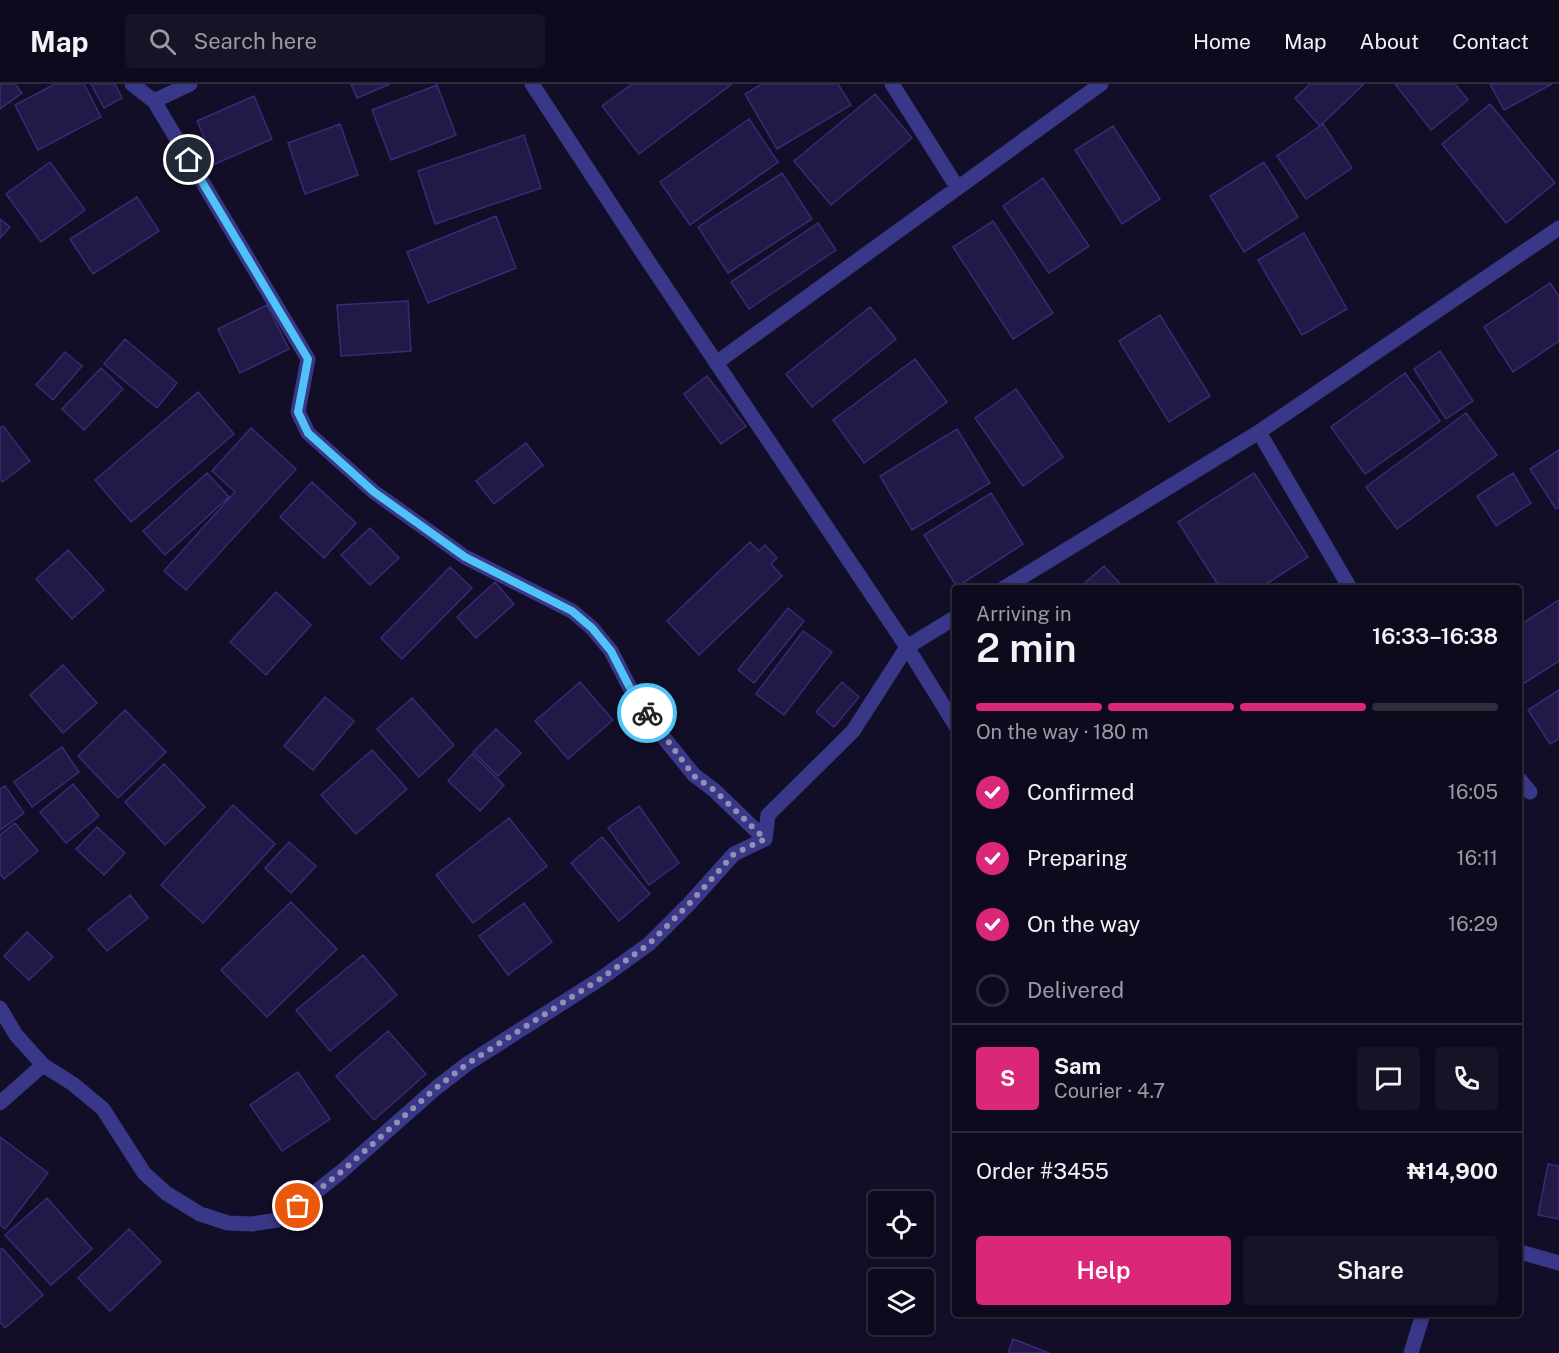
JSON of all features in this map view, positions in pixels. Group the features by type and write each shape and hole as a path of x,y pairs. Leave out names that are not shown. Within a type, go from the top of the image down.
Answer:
{"street":[{"path":"132,84 154,101 308,359 298,412 308,433 374,492 465,557 572,611 585,622 611,651 636,697 660,733 694,776 714,790 765,839"},
{"path":"154,101 190,84"},
{"path":"532,84 907,647 952,720"},
{"path":"892,84 957,187"},
{"path":"716,363 1101,84"},
{"path":"1009,585 1258,432 1557,233"},
{"path":"1258,432 1348,585"},
{"path":"765,839 768,815 853,731 907,647 952,620"},
{"path":"0,1008 16,1035 43,1065 72,1084 103,1109 144,1173 166,1193 200,1214 228,1223 252,1224 277,1220 341,1172 436,1088 467,1064 603,977 649,944 734,854 765,839"},
{"path":"0,1103 43,1065"},
{"path":"1522,1253 1559,1263"},
{"path":"1411,1353 1422,1317"}],"building":[{"path":"0,84 15,84 22,93 0,109"},
{"path":"55,84 84,84 101,117 38,150 15,105"},
{"path":"91,84 115,84 122,98 104,108"},
{"path":"351,84 390,84 357,98"},
{"path":"632,84 732,84 639,154 602,106"},
{"path":"762,84 838,84 851,105 777,149 745,94"},
{"path":"1310,84 1364,84 1320,126 1295,98"},
{"path":"1395,84 1455,84 1468,100 1431,130"},
{"path":"1490,84 1552,84 1504,110"},
{"path":"437,85 456,135 391,160 372,110"},
{"path":"875,94 912,138 831,205 794,161"},
{"path":"254,96 272,139 215,164 197,121"},
{"path":"1490,104 1555,183 1506,223 1442,144"},
{"path":"749,119 778,162 690,225 660,182"},
{"path":"340,124 358,175 305,194 288,143"},
{"path":"1323,124 1352,168 1306,199 1277,156"},
{"path":"1113,126 1160,199 1122,224 1075,150"},
{"path":"524,135 541,188 435,224 418,171"},
{"path":"50,162 85,210 41,242 6,194"},
{"path":"1264,162 1298,217 1244,252 1210,196"},
{"path":"782,173 812,219 728,273 698,227"},
{"path":"1043,178 1089,246 1049,273 1003,206"},
{"path":"137,197 159,231 93,274 70,239"},
{"path":"496,216 516,268 428,303 407,252"},
{"path":"0,219 10,227 0,238"},
{"path":"993,221 1053,313 1013,339 953,247"},
{"path":"818,223 836,250 749,309 731,282"},
{"path":"1304,233 1347,309 1302,335 1258,260"},
{"path":"1550,283 1559,296 1559,341 1513,372 1484,327"},
{"path":"408,301 411,351 341,356 337,305"},
{"path":"267,305 289,349 240,373 218,329"},
{"path":"870,307 896,339 812,407 786,374"},
{"path":"1160,315 1210,396 1169,422 1119,341"},
{"path":"125,339 177,383 157,408 104,364"},
{"path":"1440,351 1473,401 1446,419 1414,369"},
{"path":"65,352 82,366 53,400 36,385"},
{"path":"915,359 947,402 864,463 833,420"},
{"path":"101,368 123,389 84,430 62,409"},
{"path":"1405,373 1440,421 1365,474 1331,427"},
{"path":"707,376 746,426 721,444 684,394"},
{"path":"1016,389 1063,457 1023,486 975,418"},
{"path":"198,392 234,434 131,522 95,480"},
{"path":"1466,413 1497,455 1397,529 1366,487"},
{"path":"3,426 30,461 2,482 0,479 0,428"},
{"path":"251,428 296,469 186,590 164,571 235,492 212,471"},
{"path":"957,429 990,483 912,530 880,476"},
{"path":"526,443 543,465 494,504 476,481"},
{"path":"1559,450 1559,507 1556,509 1530,469"},
{"path":"207,473 229,497 165,555 143,531"},
{"path":"1254,473 1308,557 1265,585 1218,585 1178,522"},
{"path":"1513,473 1531,503 1496,526 1477,496"},
{"path":"312,482 356,523 324,558 280,517"},
{"path":"991,493 1023,544 960,585 956,585 924,535"},
{"path":"370,528 399,558 370,585 341,555"},
{"path":"750,542 759,551 765,545 777,558 771,564 782,576 699,655 667,621"},
{"path":"68,550 104,590 72,619 36,579"},
{"path":"1104,566 1121,585 1082,585"},
{"path":"450,567 472,588 402,659 381,638"},
{"path":"495,582 514,604 476,638 457,617"},
{"path":"276,592 311,625 266,675 230,642"},
{"path":"1559,600 1559,661 1522,685 1522,624"},
{"path":"788,608 804,621 754,683 738,670"},
{"path":"803,631 832,652 784,715 756,694"},
{"path":"63,665 97,703 63,733 30,695"},
{"path":"580,682 613,720 568,759 535,721"},
{"path":"842,682 859,697 834,727 816,712"},
{"path":"1559,690 1559,739 1550,744 1528,710"},
{"path":"325,697 354,721 313,770 284,746"},
{"path":"412,698 454,745 419,777 377,729"},
{"path":"125,710 166,752 118,798 78,756"},
{"path":"496,729 521,753 498,776 473,752"},
{"path":"62,747 79,772 32,807 14,782"},
{"path":"372,750 407,789 356,834 321,795"},
{"path":"472,754 504,785 480,811 448,781"},
{"path":"164,764 205,807 165,845 125,802"},
{"path":"73,784 99,816 66,843 40,812"},
{"path":"5,786 24,813 0,830 0,789"},
{"path":"233,805 275,844 203,923 161,885"},
{"path":"639,806 679,863 649,885 608,828"},
{"path":"509,818 547,866 473,923 436,875"},
{"path":"15,823 38,851 4,879 0,874 0,835"},
{"path":"97,827 125,853 104,875 76,849"},
{"path":"602,837 650,894 619,921 571,863"},
{"path":"289,842 316,866 291,893 265,868"},
{"path":"130,895 148,918 107,951 88,929"},
{"path":"291,902 337,949 267,1017 221,970"},
{"path":"524,903 552,942 508,975 479,936"},
{"path":"27,932 53,957 29,980 4,956"},
{"path":"363,955 397,995 330,1051 296,1010"},
{"path":"388,1031 426,1074 374,1120 336,1076"},
{"path":"298,1072 330,1119 282,1151 250,1105"},
{"path":"0,1137 48,1173 5,1229 0,1225"},
{"path":"1548,1164 1559,1166 1559,1219 1538,1215"},
{"path":"47,1198 92,1249 51,1285 5,1235"},
{"path":"129,1229 161,1262 110,1311 78,1278"},
{"path":"2,1248 43,1295 5,1328 0,1322 0,1250"},
{"path":"1013,1339 1049,1353 1008,1353"}],"way so far":[{"path":"298,1206 467,1064 603,977 649,944 734,854 765,839 714,790 694,776 647,713"}],"route":[{"path":"189,160 308,359 298,412 308,433 374,492 465,557 572,611 592,628 611,651 630,688 647,713"}]}
